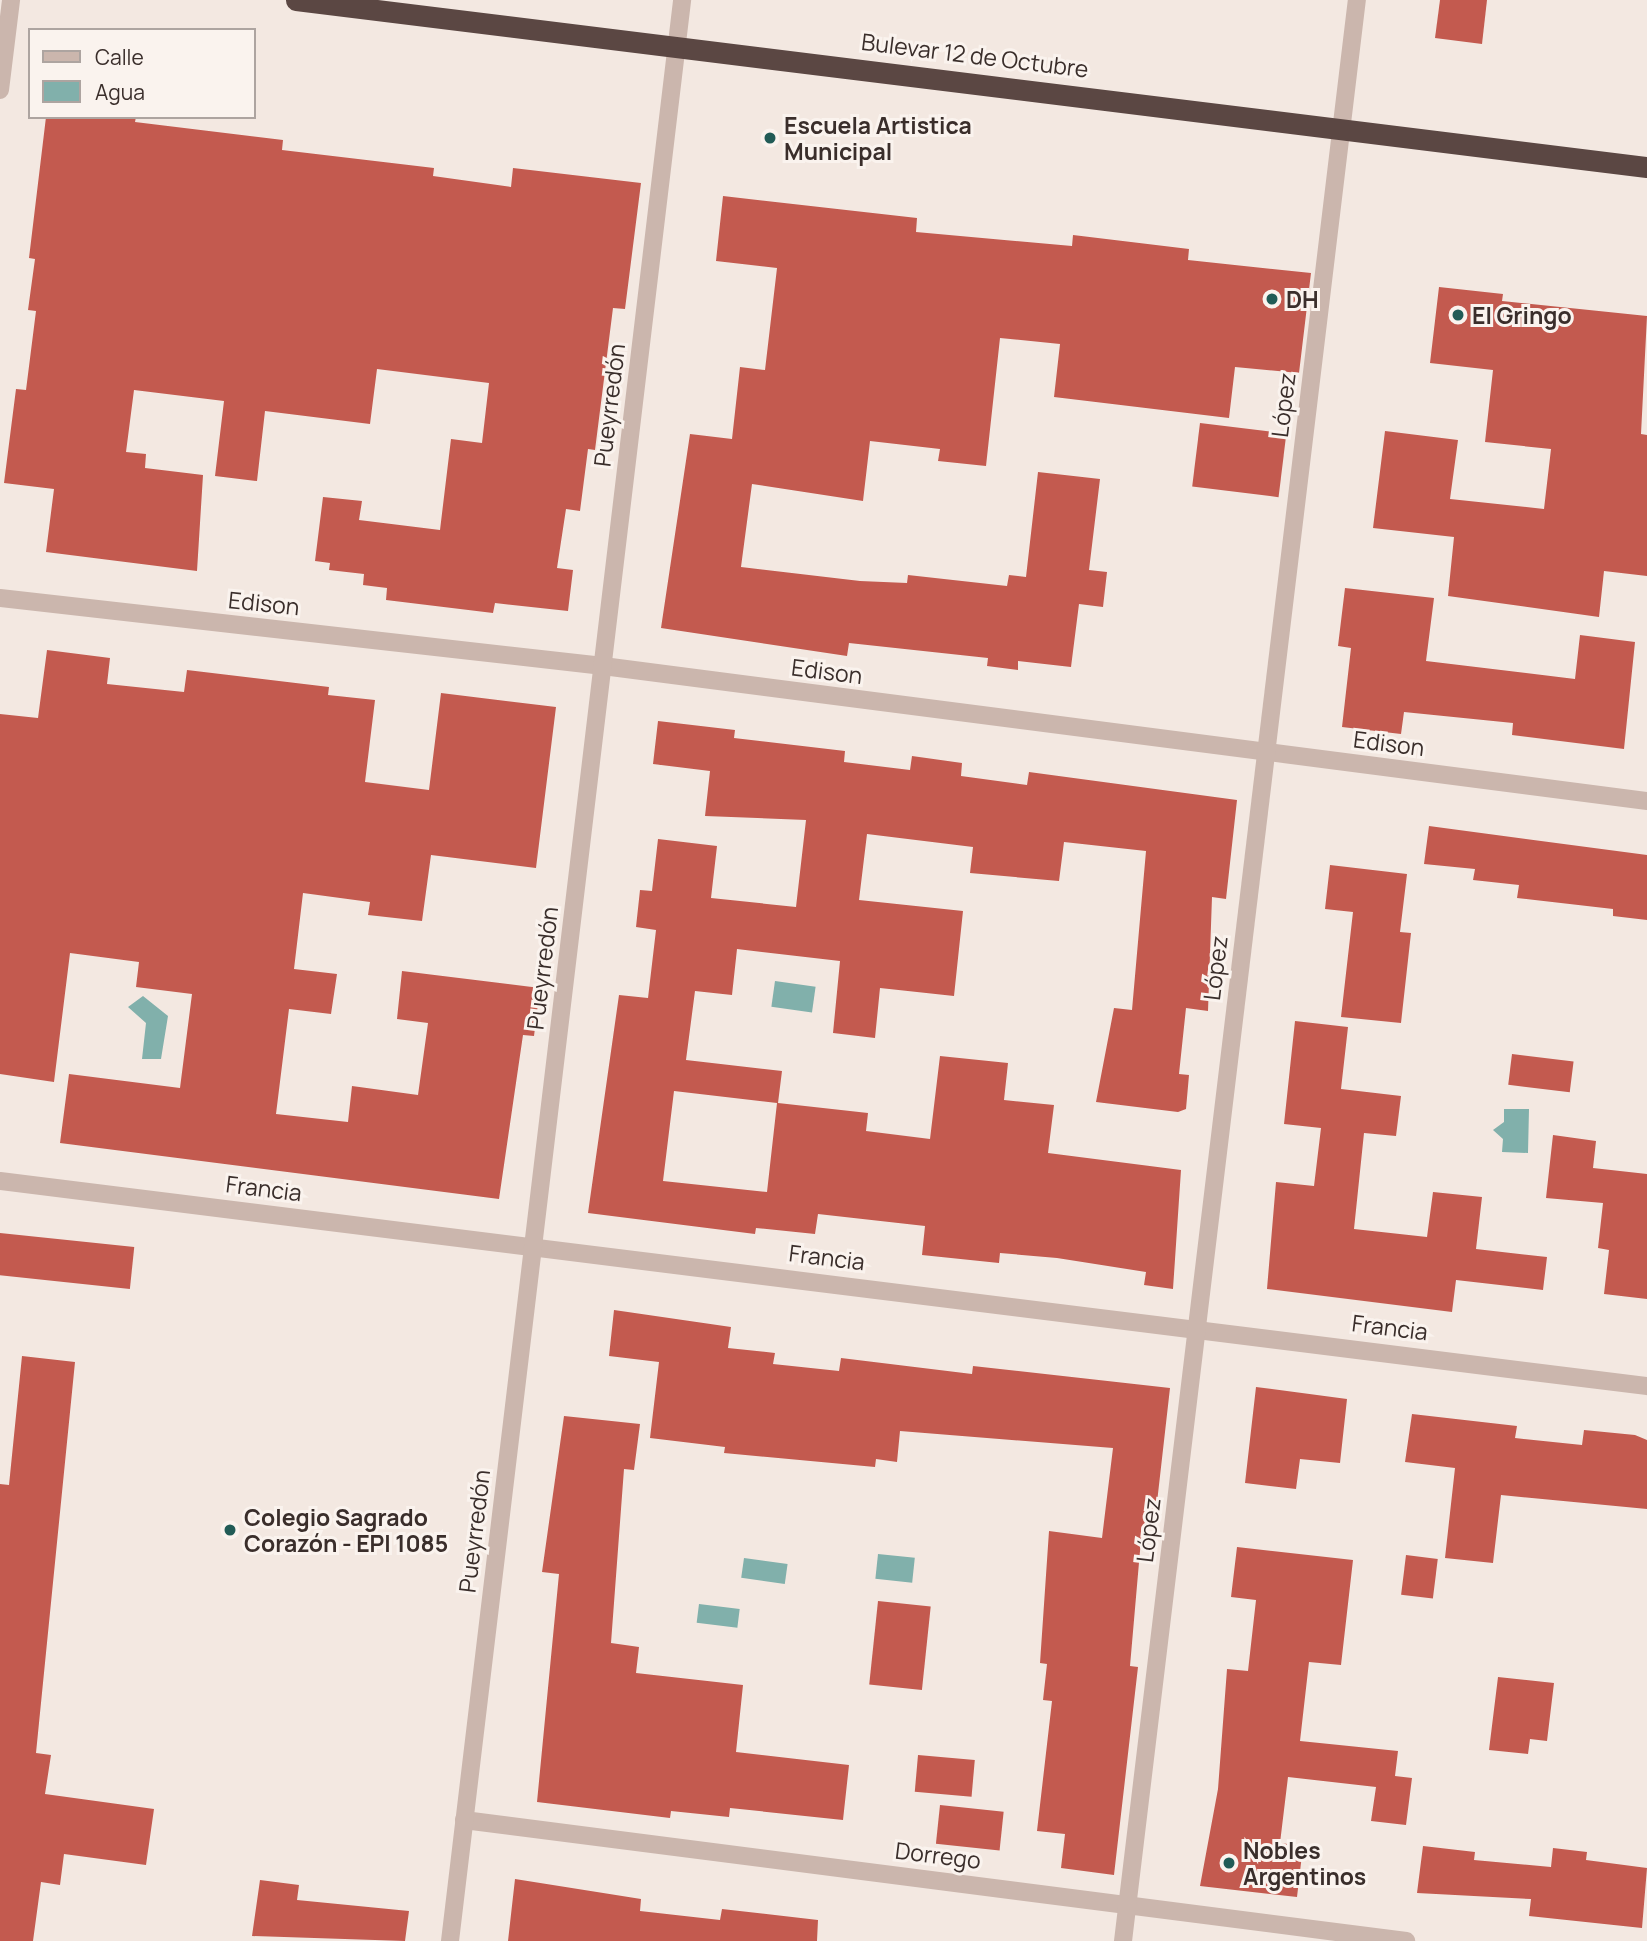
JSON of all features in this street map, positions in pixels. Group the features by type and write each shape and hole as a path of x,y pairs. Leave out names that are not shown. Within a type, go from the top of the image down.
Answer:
{"highway":[{"name":"Bulevar 12 de Octubre","path":"296,0 1341,126 1647,167"}],"street":[{"path":"0,90 11,0"},
{"name":"Pueyrredón","path":"450,1941 682,0"},
{"name":"López","path":"1123,1941 1357,0"},
{"name":"Edison","path":"0,598 603,666 1647,801"},
{"name":"Francia","path":"0,1181 1197,1327 1647,1386"},
{"name":"Dorrego","path":"464,1820 1128,1903 1405,1941"}],"water":[{"path":"775,981 816,987 812,1012 771,1007"},
{"path":"143,996 168,1016 161,1059 142,1059 146,1023 128,1007"},
{"path":"1504,1109 1529,1109 1528,1153 1502,1152 1503,1139 1493,1130 1504,1122"},
{"path":"878,1554 915,1558 912,1583 875,1579"},
{"path":"744,1558 788,1564 785,1584 741,1578"},
{"path":"699,1604 740,1609 737,1628 697,1623"}],"building":[{"path":"1440,0 1487,0 1482,44 1435,38"},
{"path":"46,119 136,119 135,122 283,140 282,150 434,168 433,176 511,187 513,168 641,183 625,309 613,308 595,450 588,449 580,511 566,509 557,568 573,570 568,611 495,603 493,613 386,600 387,588 363,585 364,574 329,570 330,563 315,561 323,497 362,501 359,520 440,530 451,439 482,443 489,383 377,369 370,424 265,411 257,481 215,476 224,401 134,390 126,452 146,454 145,468 203,475 197,571 46,552 54,489 4,483 16,389 26,390 36,311 28,310 35,259 29,258"},
{"path":"723,196 917,218 916,232 1072,246 1073,235 1189,249 1188,260 1311,273 1299,373 1235,367 1229,418 1054,397 1060,344 1000,338 986,466 938,461 940,449 870,441 863,501 752,484 741,567 860,581 907,583 908,575 1007,586 1009,575 1026,577 1038,472 1100,479 1089,570 1107,572 1103,607 1079,604 1071,667 1018,661 1018,670 987,666 988,658 849,643 847,656 661,628 690,434 732,439 740,367 765,370 777,268 716,261"},
{"path":"1439,287 1503,294 1502,301 1647,316 1641,434 1647,435 1647,576 1604,571 1599,617 1448,596 1454,537 1373,528 1385,431 1458,440 1450,499 1544,509 1551,449 1485,442 1493,370 1430,363"},
{"path":"1200,423 1286,434 1279,497 1192,487"},
{"path":"1345,588 1434,598 1426,661 1575,679 1580,635 1635,642 1624,749 1512,735 1513,723 1404,712 1401,734 1342,727 1351,648 1338,646"},
{"path":"47,650 110,658 107,684 184,692 187,670 329,687 328,695 375,700 365,782 429,790 441,693 556,707 536,868 431,855 422,921 368,915 370,902 303,893 294,969 337,974 331,1014 289,1009 276,1114 348,1122 352,1086 418,1095 428,1023 397,1019 402,971 540,988 534,1036 523,1035 499,1199 60,1143 69,1074 180,1088 192,994 136,987 139,962 70,953 54,1082 0,1074 0,714 38,718"},
{"path":"658,721 735,730 734,738 845,751 844,762 910,770 912,756 962,763 961,776 1027,785 1029,772 1237,800 1226,899 1212,897 1208,1011 1186,1008 1179,1074 1189,1075 1186,1109 1178,1112 1096,1102 1114,1008 1132,1010 1146,851 1064,842 1059,881 970,873 973,847 867,834 859,900 963,911 954,996 880,988 875,1038 833,1033 840,961 737,949 732,995 695,991 686,1060 782,1071 778,1103 868,1113 866,1131 930,1139 940,1056 1008,1063 1004,1100 1054,1105 1048,1153 1181,1170 1173,1289 1144,1285 1146,1272 1057,1258 1000,1253 999,1263 922,1255 925,1226 818,1214 815,1234 756,1228 755,1234 588,1213 619,995 648,998 656,930 636,927 640,890 652,891 658,839 717,846 711,898 796,907 806,820 705,816 710,771 653,764","holes":["674,1091 777,1103 767,1192 663,1181"]},
{"path":"1429,826 1647,855 1647,920 1613,916 1613,909 1517,898 1519,885 1473,880 1475,869 1424,864"},
{"path":"1330,865 1407,874 1400,932 1411,933 1401,1023 1341,1017 1353,912 1325,909"},
{"path":"1295,1021 1348,1027 1341,1089 1401,1096 1396,1136 1364,1133 1354,1229 1427,1237 1433,1192 1482,1197 1476,1249 1547,1257 1543,1290 1456,1280 1452,1312 1267,1289 1276,1182 1314,1186 1321,1128 1284,1124"},
{"path":"1512,1054 1574,1062 1570,1092 1508,1085"},
{"path":"1553,1135 1596,1141 1593,1168 1647,1174 1647,1299 1604,1294 1609,1250 1598,1248 1603,1203 1546,1198"},
{"path":"0,1233 134,1247 130,1289 0,1275"},
{"path":"614,1310 731,1327 728,1348 775,1353 773,1364 839,1371 841,1358 972,1374 973,1366 1170,1388 1154,1529 1142,1528 1130,1666 1138,1667 1114,1875 1061,1868 1065,1834 1037,1831 1052,1701 1043,1700 1047,1664 1040,1663 1049,1531 1102,1538 1113,1448 900,1431 897,1462 876,1459 875,1467 724,1453 725,1447 650,1438 659,1362 609,1356"},
{"path":"22,1356 75,1362 36,1753 51,1755 45,1794 154,1809 146,1865 64,1854 60,1885 41,1882 33,1941 0,1941 0,1484 9,1485"},
{"path":"1256,1387 1347,1399 1340,1463 1300,1459 1296,1489 1245,1483"},
{"path":"1412,1414 1517,1426 1515,1438 1582,1445 1584,1430 1635,1435 1647,1440 1647,1509 1501,1495 1493,1563 1445,1558 1455,1468 1405,1462"},
{"path":"564,1416 640,1424 634,1470 624,1469 611,1643 639,1647 636,1673 743,1685 736,1752 849,1765 843,1820 730,1808 729,1817 671,1811 670,1818 537,1802 559,1574 542,1572"},
{"path":"1237,1547 1353,1560 1341,1665 1309,1662 1300,1741 1398,1751 1395,1776 1412,1778 1406,1825 1371,1821 1376,1787 1288,1777 1280,1843 1303,1846 1297,1897 1200,1886 1218,1789 1227,1669 1248,1671 1256,1600 1231,1597"},
{"path":"1406,1555 1438,1559 1433,1599 1401,1595"},
{"path":"878,1601 931,1607 922,1690 869,1685"},
{"path":"1498,1677 1554,1683 1547,1741 1530,1739 1528,1754 1489,1750"},
{"path":"918,1755 975,1760 972,1797 915,1792"},
{"path":"940,1805 1004,1812 1000,1850 936,1844"},
{"path":"1423,1846 1475,1852 1474,1860 1551,1867 1553,1848 1587,1852 1586,1860 1647,1868 1642,1928 1529,1916 1531,1899 1417,1893"},
{"path":"515,1879 641,1899 640,1911 720,1920 722,1909 818,1920 817,1941 508,1941"},
{"path":"260,1880 299,1885 297,1900 409,1911 405,1941 252,1936"}],"place":[{"name":"Escuela Artistica Municipal","path":"770,138"},
{"name":"DH","path":"1272,299"},
{"name":"El Gringo","path":"1458,315"},
{"name":"Colegio Sagrado Corazón - EPI 1085","path":"230,1530"},
{"name":"Nobles Argentinos","path":"1229,1863"}]}
